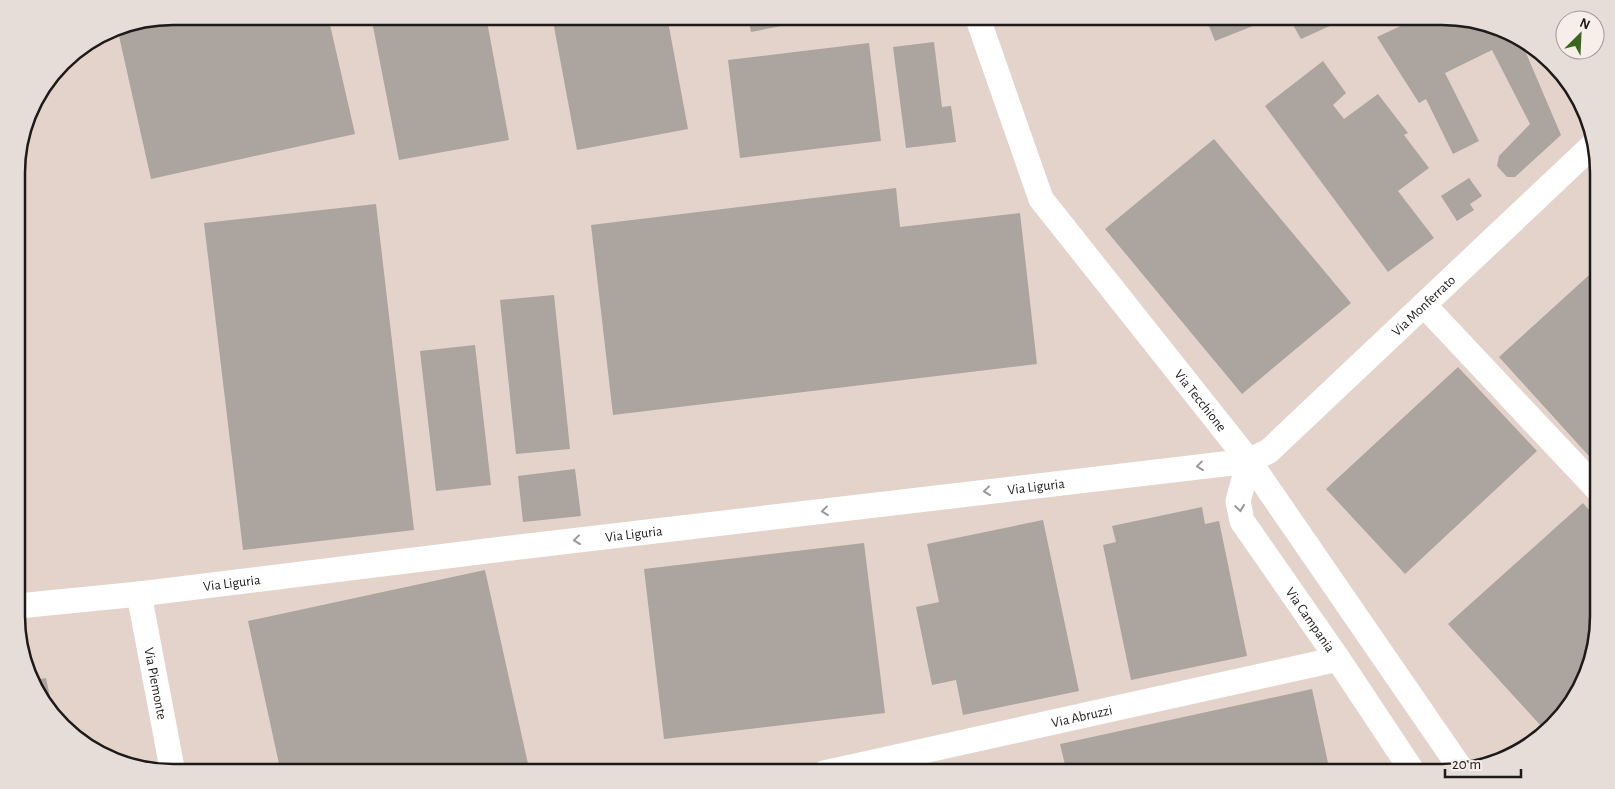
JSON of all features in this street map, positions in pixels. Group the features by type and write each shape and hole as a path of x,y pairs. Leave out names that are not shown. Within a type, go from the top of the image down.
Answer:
{"street":[{"name":"Via Tecchione","path":"980,25 1041,199 1249,461 1458,763"},
{"name":"Via Monferrato","path":"1249,461 1269,452 1588,150"},
{"path":"1424,305 1590,481"},
{"name":"Via Liguria","path":"25,605 139,594 522,546 1249,461"},
{"name":"Via Campania","path":"1249,461 1238,500 1242,521 1338,659 1408,764"},
{"name":"Via Piemonte","path":"139,594 171,764"},
{"name":"Via Abruzzi","path":"865,764 1338,659"}],"shaded area":[{"path":"1442,25 1471,28 1508,40 1540,62 1559,83 1579,116 1589,154 1590,626 1582,664 1575,682 1553,714 1524,739 1508,749 1490,756 1452,764 163,764 125,756 107,749 75,727 50,698 40,682 33,664 26,635 25,163 30,135 36,116 45,99 62,75 75,62 107,40 135,30 154,26"}],"building":[{"path":"173,25 330,25 355,134 151,179 119,35 154,26"},
{"path":"373,25 488,25 509,140 399,160"},
{"path":"554,25 669,25 688,129 577,150"},
{"path":"750,25 786,25 751,32"},
{"path":"1209,25 1255,25 1215,41"},
{"path":"1293,25 1332,25 1301,39"},
{"path":"1403,25 1442,25 1471,28 1508,40 1525,51 1561,135 1515,177 1507,177 1497,166 1499,156 1530,124 1492,50 1445,73 1479,141 1453,154 1426,99 1419,103 1377,37"},
{"path":"934,42 942,107 951,106 956,142 906,148 893,47"},
{"path":"869,43 881,141 740,158 728,60"},
{"path":"1323,61 1346,93 1333,105 1344,119 1378,94 1408,133 1404,135 1429,168 1398,191 1434,238 1388,272 1265,106"},
{"path":"1214,139 1351,303 1242,394 1105,229"},
{"path":"1469,178 1482,196 1470,204 1474,210 1457,221 1441,196"},
{"path":"896,188 900,227 1020,213 1037,364 613,415 591,225"},
{"path":"376,204 414,530 243,550 204,223"},
{"path":"1590,274 1590,457 1499,357"},
{"path":"554,295 570,449 516,454 500,300"},
{"path":"475,345 491,485 436,491 420,351"},
{"path":"1458,367 1537,451 1405,574 1326,489"},
{"path":"575,469 581,516 523,522 518,476"},
{"path":"1583,503 1590,511 1590,626 1587,645 1575,682 1553,714 1541,726 1448,624"},
{"path":"1202,507 1205,524 1219,521 1247,656 1131,680 1103,545 1116,542 1112,526"},
{"path":"1043,520 1079,691 963,715 956,680 932,685 916,607 939,602 927,544"},
{"path":"864,543 885,713 664,739 644,569"},
{"path":"485,570 528,764 279,764 248,621"},
{"path":"46,678 50,698 40,682 39,679"},
{"path":"1312,689 1328,764 1065,764 1060,744"}]}
